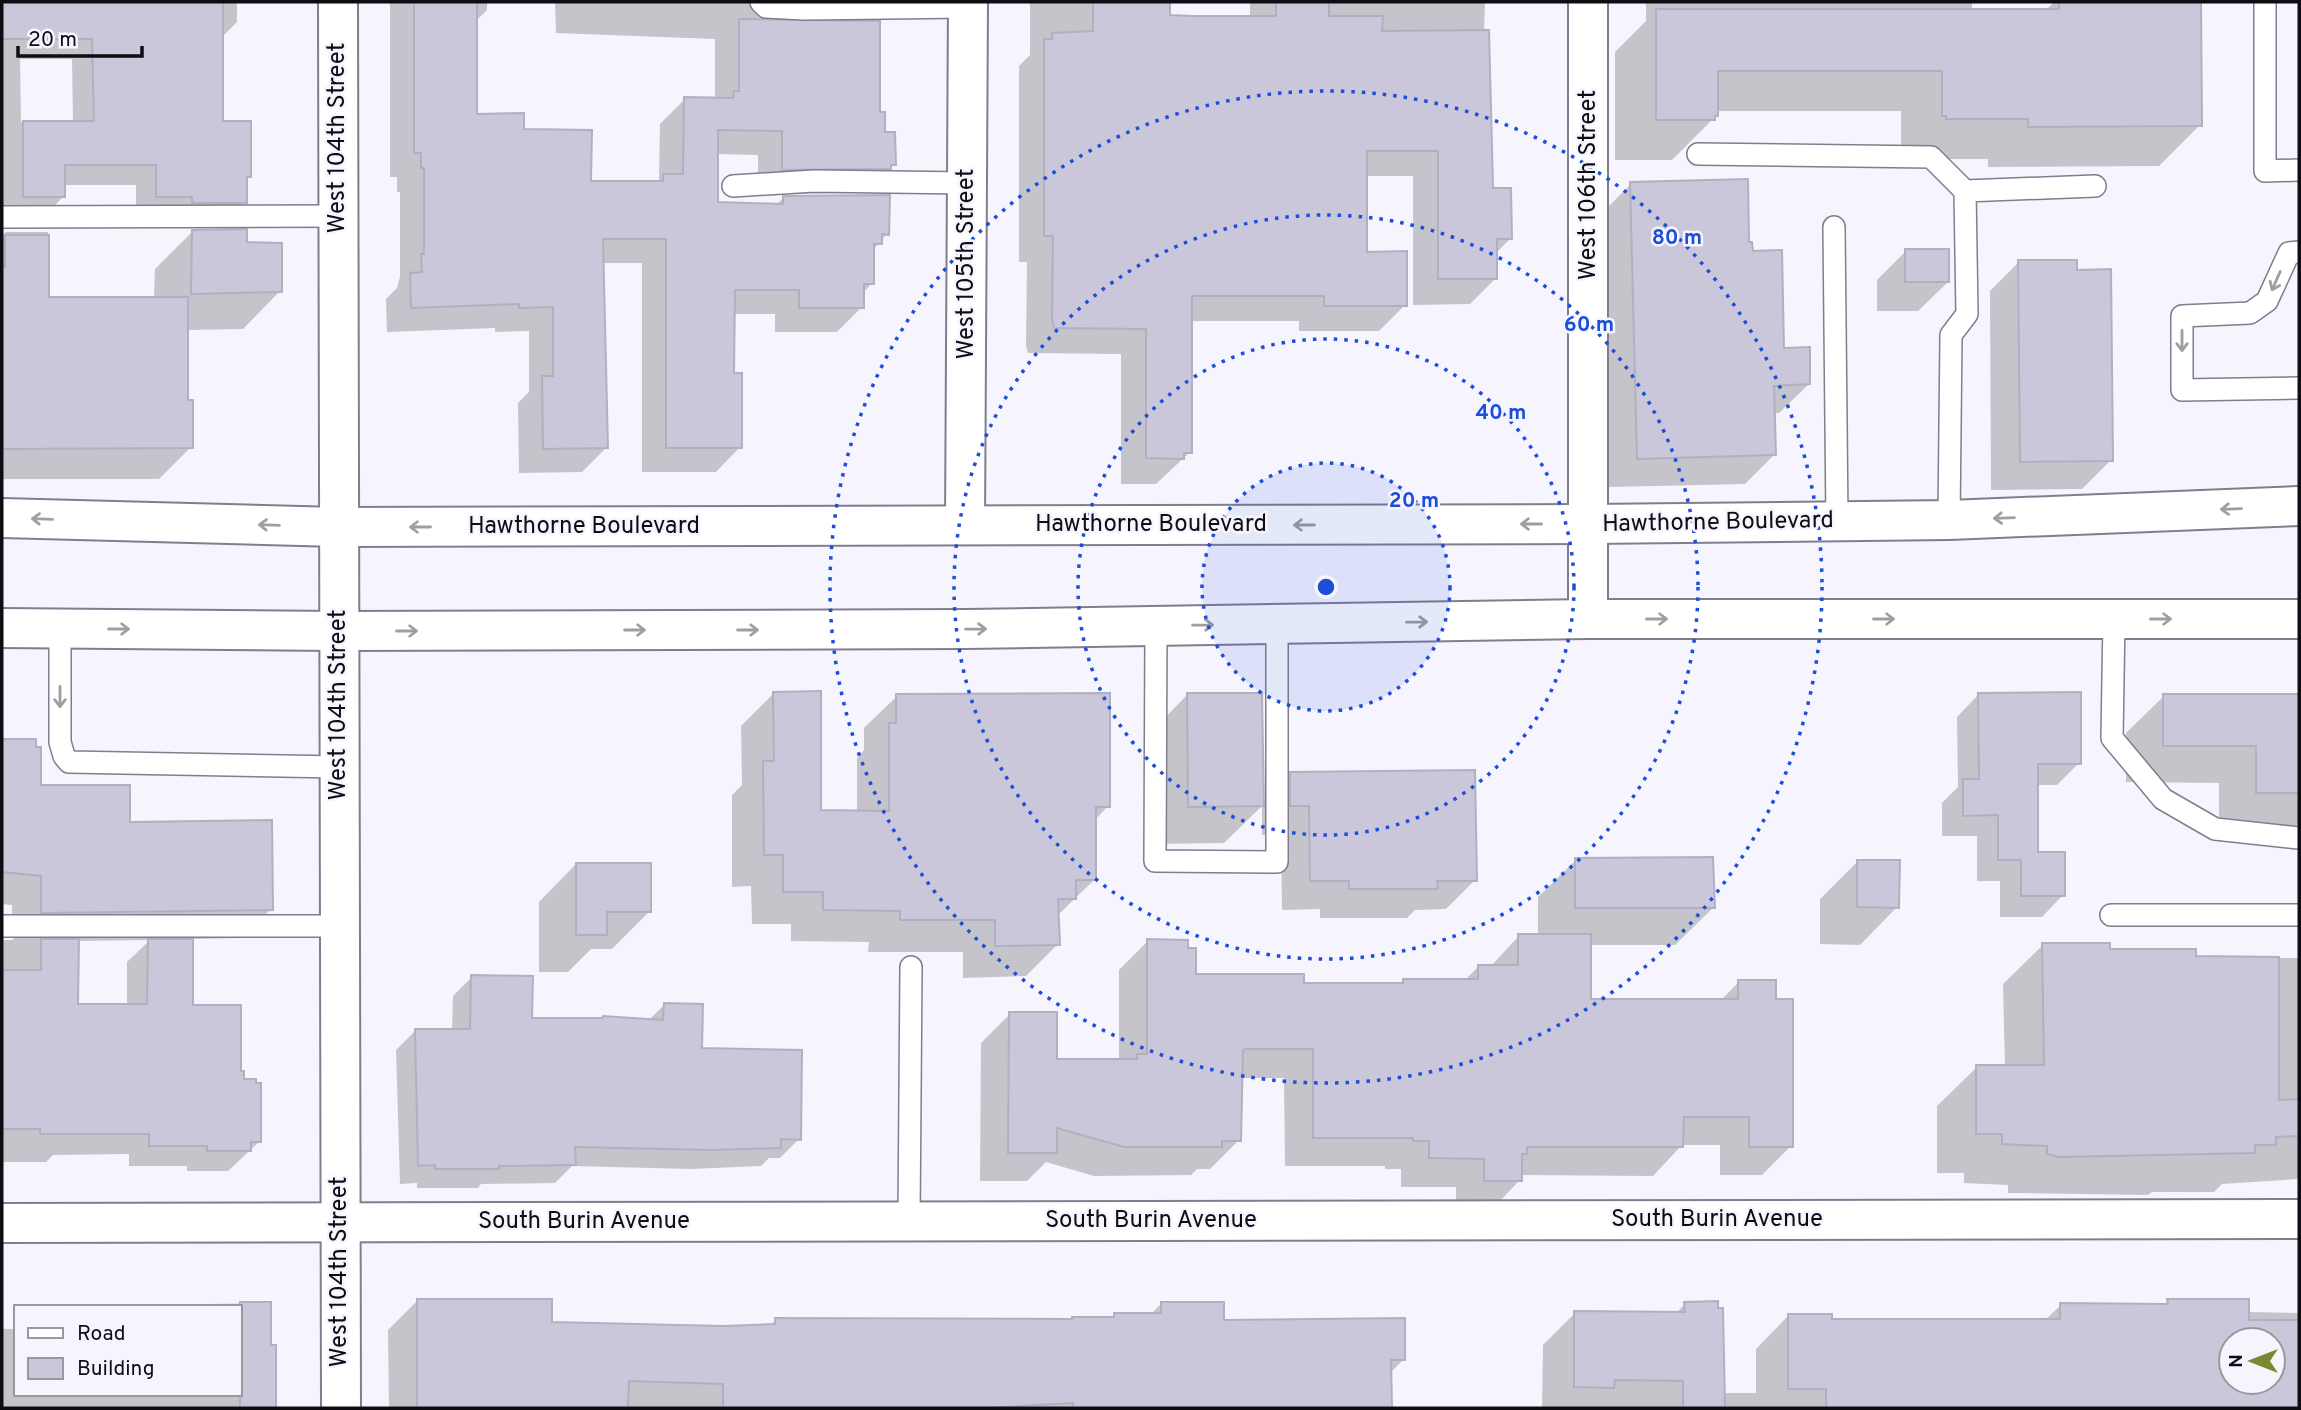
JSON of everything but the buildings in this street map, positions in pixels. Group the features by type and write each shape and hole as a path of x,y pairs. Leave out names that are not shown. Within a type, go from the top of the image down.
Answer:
{"street":[{"name":"West 104th Street","path":"338,2 341,1408"},
{"name":"West 106th Street","path":"1588,2 1588,620"},
{"name":"West 105th Street","path":"965,525 968,4"},
{"name":"Hawthorne Boulevard","path":"2,518 338,527 1589,524 1949,520 2299,506"},
{"path":"2,628 339,632 1588,620 2299,618"},
{"name":"South Burin Avenue","path":"2,1223 2299,1219"}],"lane":[{"path":"761,2 766,6 804,9 968,4"},
{"path":"2265,2 2265,171 2299,170"},
{"path":"1698,154 1931,157 1965,191 1967,314 1951,334 1949,520"},
{"path":"733,186 814,181 967,183"},
{"path":"1965,191 2095,186"},
{"path":"2,217 338,216"},
{"path":"1834,227 1837,521"},
{"path":"2299,252 2288,253 2266,301 2250,313 2182,316 2182,390 2299,387"},
{"path":"2114,619 2112,738 2163,799 2215,829 2299,838"},
{"path":"1156,626 1155,861 1277,862 1277,624"},
{"path":"60,629 60,742 69,762 339,767"},
{"path":"2111,915 2299,915"},
{"path":"2,926 340,926"},
{"path":"909,1222 912,1183 911,967"}]}
